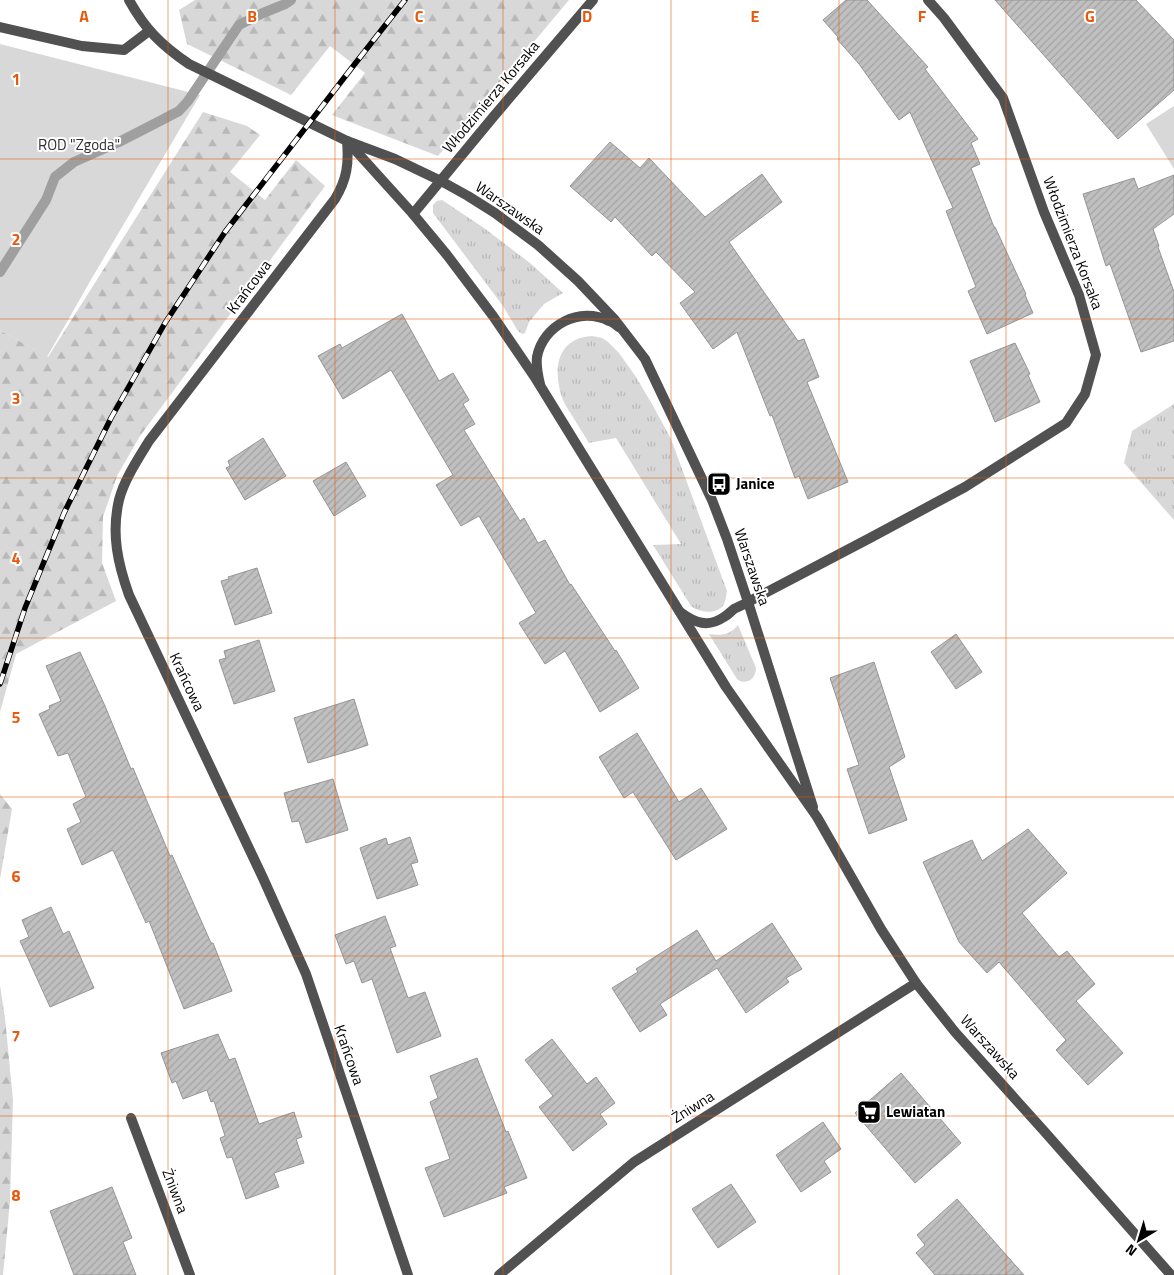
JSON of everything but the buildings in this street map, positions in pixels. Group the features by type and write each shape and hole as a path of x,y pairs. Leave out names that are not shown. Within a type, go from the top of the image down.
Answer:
{"street":[{"name":"Warszawska","path":"129,0 149,31 172,52 189,64 347,141 394,159 441,181 495,213 538,245 578,281 615,320 644,360 712,500 748,602 817,817"},
{"name":"Włodzimierza Korsaka","path":"413,214 593,0"},
{"name":"Włodzimierza Korsaka","path":"680,611 691,620 702,624 719,620 732,610 965,487 1066,423 1085,394 1096,355 1079,295 1044,212 1003,98 944,18 928,0"},
{"path":"0,27 82,46 124,50 149,31"},
{"name":"Warszawska","path":"347,141 447,255 493,316 547,396"},
{"name":"Krańcowa","path":"347,141 347,172 335,199 149,441 138,460 119,498 116,520 116,546 121,571 129,595 259,869 306,974 408,1275"},
{"name":"Warszawska","path":"630,339 610,321 597,316 583,315 570,318 558,324 541,345 537,358 540,384 726,687 817,817 881,929 916,983 955,1032 1171,1275"},
{"name":"Żniwna","path":"499,1275 634,1162 916,983"},
{"name":"Żniwna","path":"131,1118 190,1275"}],"green space":[{"path":"195,0 569,0 438,156 332,115 365,73 330,46 291,95 187,44 179,10"},
{"name":"ROD \"Zgoda\"","path":"0,44 200,95 47,357 0,330"},
{"path":"1174,106 1174,169 1146,124"},
{"path":"203,112 247,126 260,135 230,172 265,200 296,160 325,186 140,436 117,476 103,517 102,563 116,601 16,654 0,712 0,330 48,357"},
{"path":"442,200 484,228 530,263 563,293 544,304 529,322 525,333 522,334 518,331 503,306 433,213 433,205 437,201"},
{"path":"592,336 602,338 619,353 636,377 671,439 727,591 724,604 718,610 709,612 691,606 653,545 681,544 616,438 589,443 564,402 558,378 560,358 564,349 571,343 580,338"},
{"path":"1174,404 1174,520 1124,463 1132,431"},
{"path":"738,625 756,668 752,678 744,682 737,679 709,634 725,634 732,631"},
{"path":"0,794 12,809 0,879"},
{"path":"0,985 13,1100 10,1201 3,1275 0,1275"}],"waterway":[{"path":"0,272 46,200 55,177 74,162 119,142 179,111 188,101 239,25 291,0"}],"railway":[{"path":"0,684 25,608 64,513 111,418 165,323 225,232 405,0"}],"place":[{"name":"Janice","path":"719,484"},
{"name":"Lewiatan","path":"869,1112"}]}
